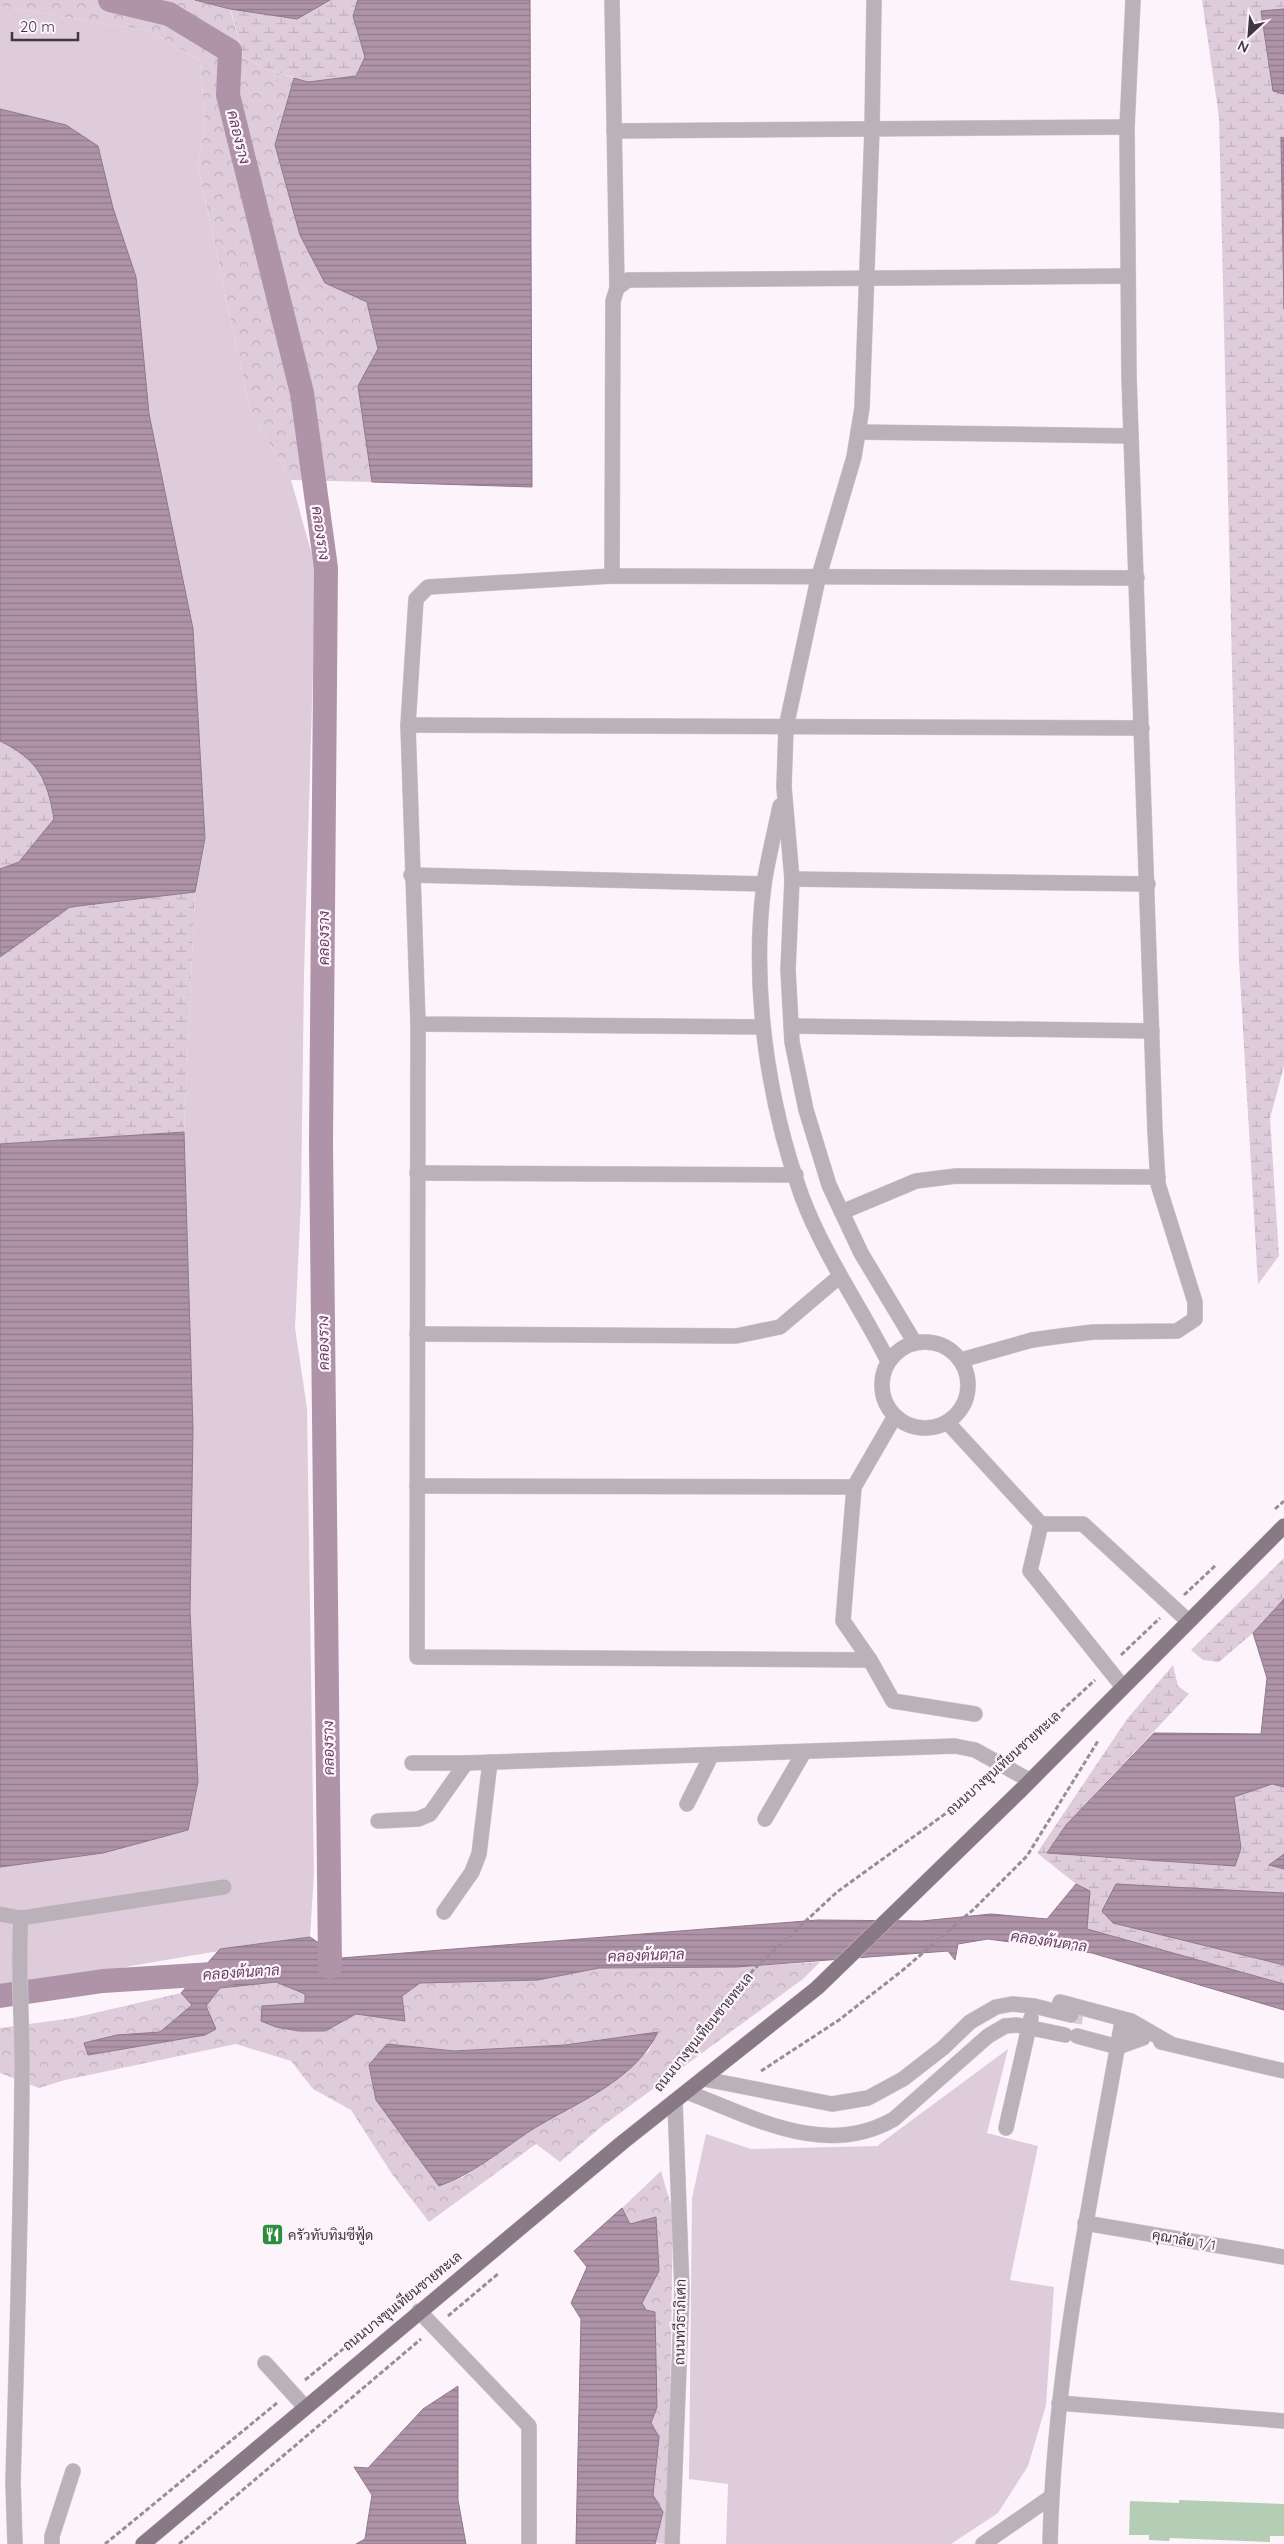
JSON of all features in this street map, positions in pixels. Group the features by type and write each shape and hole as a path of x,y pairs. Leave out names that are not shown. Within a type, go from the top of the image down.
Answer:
{"main road":[{"name":"ถนนบางขุนเทียนชายทะเล","path":"143,2544 419,2312 681,2096 817,1988 1124,1687 1284,1526"}],"street":[{"path":"612,0 618,288 613,301 612,576"},
{"path":"874,0 872,129 862,408 854,457 818,578 786,727 784,787 792,879 788,970 791,1026 806,1110 829,1185 861,1253 915,1343"},
{"path":"961,1360 1032,1340 1061,1336 1093,1332 1177,1331 1195,1319 1195,1302 1158,1177 1131,436 1127,127 1133,0"},
{"path":"614,131 1127,127"},
{"path":"618,288 628,280 1128,276"},
{"path":"858,432 1131,436"},
{"path":"870,1660 417,1657 418,1024 411,875 408,725 416,599 428,587 612,576 1136,578"},
{"path":"408,725 1142,728"},
{"path":"784,787 764,884 760,976 765,1050 779,1120 803,1197 840,1276 866,1318 888,1361"},
{"path":"411,875 764,884"},
{"path":"792,879 1148,884"},
{"path":"418,1024 764,1027"},
{"path":"791,1026 1152,1031"},
{"path":"417,1173 796,1175"},
{"path":"842,1212 916,1181 948,1177 1158,1177"},
{"path":"417,1334 736,1336 780,1327 840,1276"},
{"path":"915,1343 938,1343 951,1350 961,1360 967,1373 969,1387 962,1407 948,1422 934,1428 920,1428 906,1424 894,1416 886,1404 881,1390 882,1375 888,1361 898,1350 915,1343"},
{"path":"894,1416 854,1487 843,1621 870,1660 893,1701 975,1714"},
{"path":"948,1422 1041,1524 1083,1524 1188,1621"},
{"path":"417,1486 854,1487"},
{"path":"1041,1524 1030,1572 1124,1687"},
{"path":"412,1763 711,1756 955,1746 975,1750 1029,1780"},
{"path":"765,1819 804,1752"},
{"path":"687,1804 711,1756"},
{"path":"444,1912 472,1872 479,1854 490,1762"},
{"path":"378,1821 418,1819 430,1814 466,1763"},
{"path":"0,1914 21,1918 224,1887"},
{"path":"15,2544 13,2482 23,2070 21,1970 18,1952 21,1918"},
{"path":"704,2079 832,2104 868,2098 902,2079 943,2048 970,2022 996,2007 1007,1996 1037,1997 1131,2021 1171,2044"},
{"path":"996,2007 1012,2004 1034,2006 1121,2027 1143,2038 1284,2071"},
{"path":"1006,2128 1034,2006"},
{"path":"681,2096 782,2130 830,2136 858,2134 879,2128 894,2119 988,2036 1005,2026 1028,2027 1118,2047 1143,2038"},
{"path":"1050,2544 1051,2497 1059,2403 1072,2296 1121,2027"},
{"name":"ถนนทวีธาภิเศก","path":"672,2544 682,2290 681,2096"},
{"name":"คุณาลัย 1/1","path":"1085,2223 1284,2257"},
{"path":"419,2312 529,2426 529,2544"},
{"path":"265,2363 305,2408"},
{"path":"1059,2403 1284,2421"},
{"path":"52,2544 52,2536 73,2471"},
{"path":"983,2544 1051,2497"}],"path":[{"path":"1271,1513 1284,1501"},
{"name":"ถนนบางขุนเทียนชายทะเล","path":"660,2087 754,1969 837,1892 945,1814 1003,1766 1218,1563"},
{"path":"778,2060 839,2020 902,1970 974,1909 1027,1856 1098,1740"},
{"path":"179,2544 502,2270"},
{"name":"ถนนบางขุนเทียนชายทะเล","path":"105,2544 383,2316"}],"green space":[{"path":"0,0 195,0 230,9 244,58 294,78 275,145 300,235 325,283 367,302 378,349 358,386 372,482 291,480 250,410 198,166 205,124 200,60 149,31 0,6"},
{"path":"330,0 358,0 353,16 365,57 355,76 308,82 270,70 244,58 230,7 296,19"},
{"path":"1202,0 1284,0 1284,9 1261,12 1273,90 1284,94 1284,137 1281,138 1284,309 1284,1066 1270,1118 1279,1256 1258,1284 1239,962 1219,117"},
{"path":"0,6 149,31 200,60 205,124 198,166 250,410 291,480 316,569 304,975 301,1200 295,1328 307,1408 314,1874 310,1937 0,1986 0,1867 103,1853 188,1830 198,1782 190,1611 193,1429 184,1132 195,892 205,838 193,629 149,414 136,277 113,208 98,146 66,125 0,109"},
{"path":"0,741 23,755 39,772 48,792 54,819 19,862 0,869"},
{"path":"195,892 184,1132 0,1144 0,957 70,907"},
{"path":"1284,1558 1284,1599 1253,1633 1219,1662 1203,1660 1191,1650"},
{"path":"1173,1665 1178,1686 1189,1694 1066,1825 1047,1853 1235,1866 1241,1848 1234,1797 1272,1784 1284,1787 1284,1854 1270,1865 1284,1869 1284,1893 1116,1884 1114,1923 1284,1965 1284,1984 1087,1929 1089,1891 1076,1884 1037,1853 1127,1719"},
{"path":"820,1962 803,1979 601,2127 560,2162 536,2144 429,2222 392,2174 351,2110 313,2089 291,2061 236,2044 65,2080 39,2088 0,2073 0,2028 73,2018 181,1993 192,2005 160,2032 117,2035 84,2044 88,2055 205,2035 216,2029 206,2006 220,1988 276,1982 305,1994 305,2003 285,2005 299,2031 325,2031 356,2014 405,2021 402,1996 420,1983 538,1980 599,1968 736,1967","holes":["657,2032 649,2051 461,2178 387,2044 454,2051 565,2045"]},
{"path":"1008,2049 987,2133 1038,2146 1010,2280 1054,2287 1046,2405 1028,2466 998,2513 951,2544 726,2544 728,2484 689,2479 692,2198 706,2134 751,2149 877,2146"},
{"path":"661,2171 673,2212 668,2544 655,2543 663,2512 653,2495 651,2424 657,2407 655,2312 646,2310 642,2303 659,2271 656,2217 630,2224 622,2208"}],"water":[{"path":"195,0 330,0 297,19 230,9"},
{"path":"358,0 530,0 532,487 372,482 358,386 378,349 367,302 325,283 300,235 275,145 294,78 308,82 356,76 365,57 353,16"},
{"path":"1284,9 1284,94 1273,91 1261,11"},
{"path":"0,109 66,125 98,146 113,208 136,277 149,414 193,629 205,838 195,892 70,907 0,957 0,869 19,862 54,819 48,792 39,772 23,755 0,741"},
{"path":"1281,137 1284,138 1284,309"},
{"path":"184,1132 193,1429 190,1611 198,1782 188,1830 103,1853 0,1867 0,1144"},
{"path":"1284,1599 1284,1787 1272,1784 1234,1797 1241,1848 1235,1866 1047,1853 1066,1825 1154,1733 1261,1734 1267,1678 1253,1633"},
{"path":"1284,1854 1284,1869 1269,1865"},
{"path":"1076,1884 1090,1891 1087,1929 1284,1984 1284,2010 1092,1953 988,1939 958,1944 955,1960 948,1951 736,1967 599,1968 538,1980 420,1983 402,1996 405,2021 356,2014 325,2031 299,2031 276,2027 261,2021 262,2006 305,2003 305,1994 276,1982 220,1988 206,2006 216,2029 205,2035 88,2055 84,2043 117,2035 160,2032 192,2005 181,1993 220,1949 310,1937 341,1958 818,1920 922,1921 991,1914 1047,1919"},
{"path":"1116,1884 1284,1893 1284,1965 1113,1923 1102,1911"},
{"path":"658,2032 647,2050 634,2065 602,2090 530,2131 475,2169 439,2186 376,2100 369,2065 387,2044 454,2051 565,2045"},
{"path":"622,2208 630,2224 656,2217 659,2271 642,2303 646,2310 655,2312 657,2407 651,2423 659,2437 653,2495 663,2512 655,2544 576,2544 581,2319 571,2303 587,2267 574,2251"},
{"path":"458,2386 458,2500 466,2544 356,2544 365,2539 372,2495 354,2467 368,2468 423,2409"}],"building":[{"path":"1179,2500 1284,2504 1284,2536 1270,2536 1270,2542 1170,2538 1169,2541 1149,2540 1149,2535 1129,2535 1130,2501 1179,2503"}],"waterway":[{"name":"คลองราง","path":"110,0 169,14 230,51 228,95 302,393 326,568 321,1143 330,1967"},
{"name":"คลองต้นตาล","path":"0,1996 103,1981 229,1973"}],"tunnel":[{"path":"1071,2015 1083,2017"}],"place":[{"name":"ครัวทับทิมซีฟู้ด","path":"272,2235"}]}
